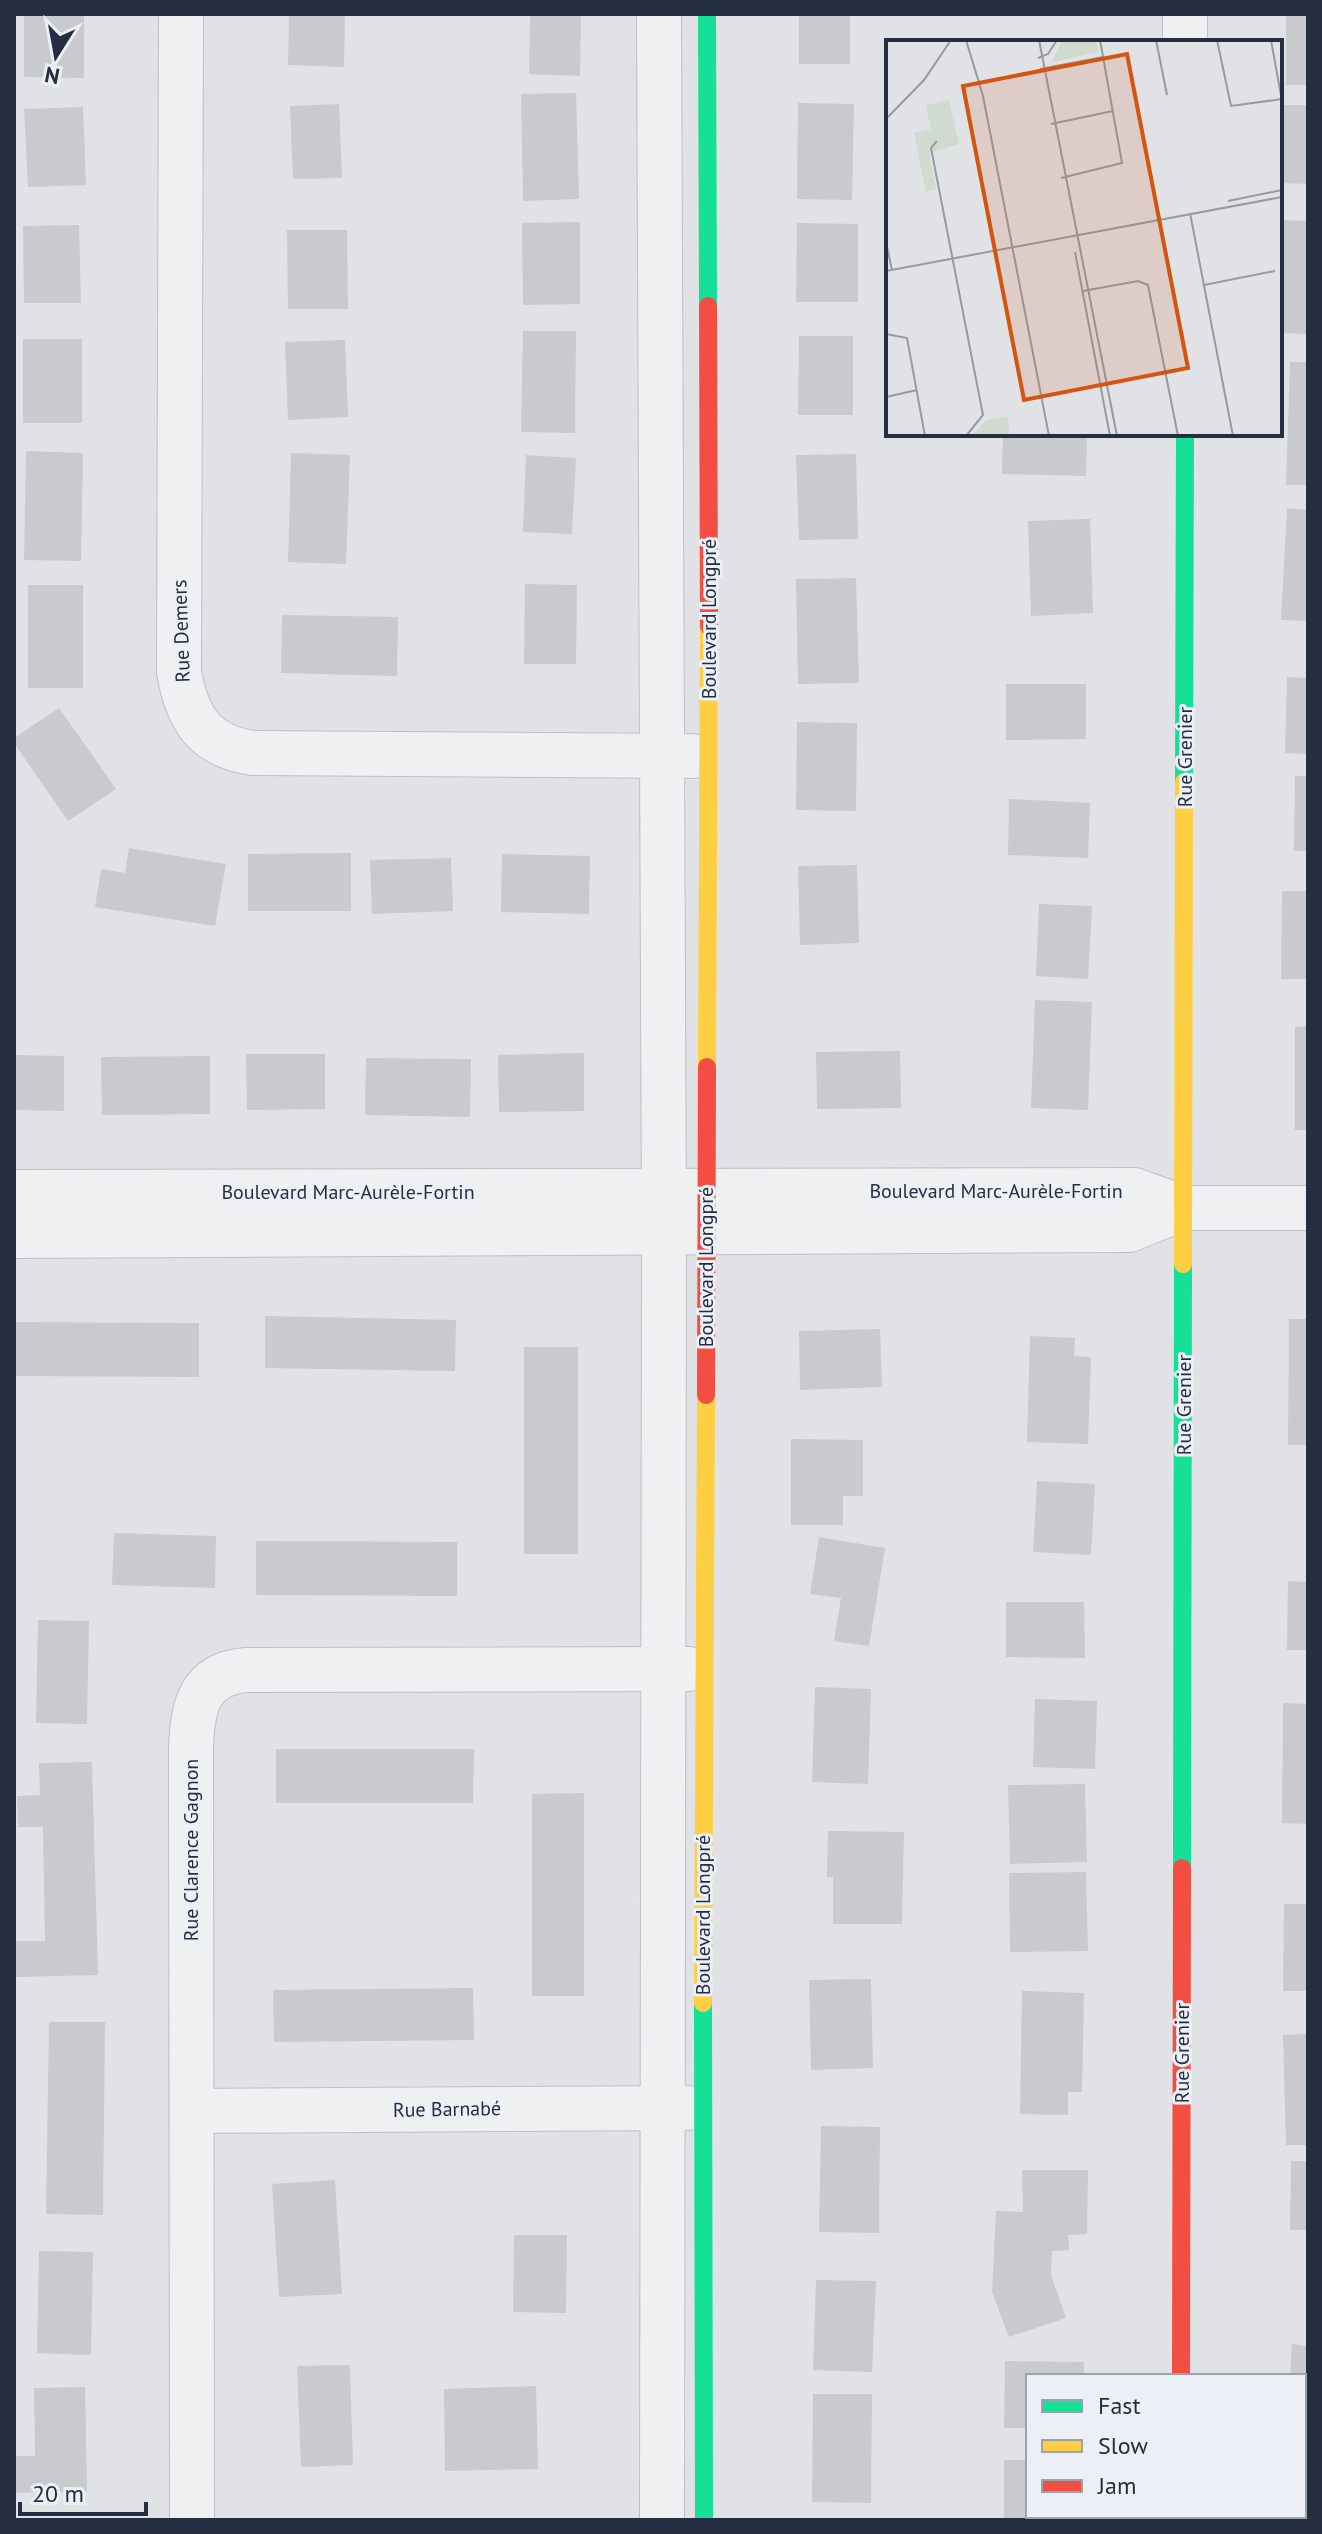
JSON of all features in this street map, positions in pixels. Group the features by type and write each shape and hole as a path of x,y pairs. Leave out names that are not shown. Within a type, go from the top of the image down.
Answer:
{"street":[{"name":"Rue Demers","path":"181,14 179,672 193,718 201,729 224,745 253,753 709,756"},
{"name":"Boulevard Longpré","path":"659,14 663,755 685,1212"},
{"name":"Boulevard Longpré","path":"662,2520 682,2108 685,1212 709,756 707,14"},
{"path":"1185,14 1185,40"},
{"name":"Rue Grenier","path":"1181,2374 1185,436"},
{"name":"Boulevard Marc-Aurèle-Fortin","path":"14,1236 685,1212 1134,1190 1184,1208 1308,1208"},
{"name":"Boulevard Marc-Aurèle-Fortin","path":"14,1192 685,1212"},
{"name":"Rue Clarence Gagnon","path":"192,2520 191,1727 195,1710 209,1683 220,1675 246,1670 683,1669"},
{"name":"Boulevard Longpré","path":"682,2108 704,2520"},
{"name":"Rue Barnabé","path":"192,2111 682,2108"}],"building":[{"path":"24,14 84,14 84,78 24,77"},
{"path":"289,14 345,14 344,67 288,65"},
{"path":"530,14 581,14 580,76 529,74"},
{"path":"799,14 850,14 850,64 799,64"},
{"path":"1286,14 1308,14 1308,85 1286,85"},
{"path":"576,93 579,199 523,201 521,94"},
{"path":"798,103 854,104 852,200 797,199"},
{"path":"339,104 342,178 293,179 290,106"},
{"path":"1282,105 1308,105 1308,184 1282,183"},
{"path":"83,107 86,185 28,187 24,109"},
{"path":"1284,220 1308,221 1308,334 1283,333"},
{"path":"580,222 580,304 523,305 522,223"},
{"path":"797,223 858,224 858,302 796,302"},
{"path":"79,225 81,303 24,303 23,226"},
{"path":"287,230 347,230 348,309 288,309"},
{"path":"523,331 576,331 575,433 521,432"},
{"path":"799,336 853,336 853,415 798,415"},
{"path":"23,339 82,339 82,423 23,423"},
{"path":"345,340 348,417 288,420 285,342"},
{"path":"1290,362 1308,362 1308,485 1286,485"},
{"path":"1003,436 1087,436 1086,476 1002,474"},
{"path":"26,451 83,453 81,561 24,560"},
{"path":"291,453 350,455 346,564 288,562"},
{"path":"856,454 858,539 799,540 796,455"},
{"path":"526,455 576,458 572,534 523,532"},
{"path":"1287,508 1308,510 1308,621 1281,620"},
{"path":"1090,519 1093,613 1031,616 1028,521"},
{"path":"856,578 859,683 798,684 796,579"},
{"path":"525,584 577,585 576,664 524,664"},
{"path":"28,585 83,585 83,688 28,688"},
{"path":"282,615 398,617 397,676 281,673"},
{"path":"1287,677 1308,678 1308,754 1285,753"},
{"path":"1006,684 1086,684 1086,739 1006,740"},
{"path":"59,708 116,789 68,821 14,743 14,738"},
{"path":"797,722 857,723 856,811 796,810"},
{"path":"1295,776 1308,776 1308,851 1294,851"},
{"path":"1009,799 1090,803 1088,858 1008,855"},
{"path":"129,848 226,864 215,926 95,907 101,869 125,873"},
{"path":"351,853 351,911 248,911 248,854"},
{"path":"502,854 590,856 589,914 501,912"},
{"path":"451,858 453,911 372,914 370,860"},
{"path":"857,865 859,943 800,945 798,866"},
{"path":"1282,891 1308,891 1308,979 1281,979"},
{"path":"1039,904 1092,906 1088,979 1036,976"},
{"path":"1035,1000 1092,1002 1088,1110 1031,1108"},
{"path":"1308,1026 1308,1130 1295,1130 1295,1027"},
{"path":"900,1051 901,1108 817,1109 816,1052"},
{"path":"584,1053 584,1111 499,1112 498,1055"},
{"path":"246,1054 325,1054 325,1109 247,1110"},
{"path":"14,1055 64,1056 64,1111 14,1110"},
{"path":"210,1056 210,1114 102,1115 101,1057"},
{"path":"366,1058 471,1059 470,1117 365,1115"},
{"path":"265,1316 456,1320 455,1371 265,1368"},
{"path":"1289,1319 1308,1319 1308,1445 1288,1445"},
{"path":"14,1322 199,1323 199,1377 14,1376"},
{"path":"880,1329 882,1387 800,1390 799,1331"},
{"path":"1030,1336 1075,1338 1074,1356 1091,1357 1088,1444 1027,1442"},
{"path":"524,1347 578,1347 578,1554 524,1554"},
{"path":"791,1439 863,1440 863,1496 843,1496 843,1525 791,1525"},
{"path":"1037,1481 1095,1484 1091,1555 1033,1552"},
{"path":"114,1533 216,1536 215,1588 112,1585"},
{"path":"819,1537 885,1548 869,1646 834,1641 841,1598 810,1594"},
{"path":"256,1541 457,1542 457,1596 256,1595"},
{"path":"1288,1581 1308,1582 1308,1650 1287,1650"},
{"path":"1006,1602 1084,1602 1085,1658 1006,1657"},
{"path":"38,1620 89,1621 87,1724 36,1723"},
{"path":"815,1687 871,1689 868,1784 812,1782"},
{"path":"1035,1699 1097,1701 1095,1769 1033,1767"},
{"path":"1283,1703 1308,1704 1308,1824 1282,1823"},
{"path":"276,1749 474,1749 473,1803 276,1803"},
{"path":"92,1762 98,1975 16,1977 15,1941 45,1941 43,1827 18,1827 17,1796 40,1795 39,1763"},
{"path":"1085,1784 1087,1862 1010,1864 1008,1785"},
{"path":"584,1793 584,1996 532,1996 532,1794"},
{"path":"828,1831 904,1832 902,1924 833,1924 833,1877 827,1877"},
{"path":"1086,1872 1088,1951 1010,1952 1009,1873"},
{"path":"1284,1904 1308,1904 1308,1991 1283,1991"},
{"path":"871,1979 873,2068 811,2070 809,1980"},
{"path":"473,1988 474,2040 274,2042 273,1990"},
{"path":"1022,1991 1084,1993 1082,2092 1068,2092 1068,2115 1020,2114"},
{"path":"49,2022 105,2022 103,2215 46,2214"},
{"path":"1308,2034 1308,2145 1286,2145 1283,2035"},
{"path":"821,2126 880,2127 879,2233 819,2232"},
{"path":"1291,2161 1308,2161 1308,2230 1290,2230"},
{"path":"1022,2170 1088,2170 1087,2234 1068,2235 1069,2250 1052,2251 1051,2275 1066,2318 1009,2337 992,2292 996,2211 1023,2212"},
{"path":"335,2180 342,2294 279,2297 272,2184"},
{"path":"514,2235 567,2235 566,2313 513,2312"},
{"path":"39,2251 93,2252 91,2355 37,2353"},
{"path":"816,2280 876,2281 872,2372 813,2370"},
{"path":"1292,2344 1308,2346 1308,2399 1306,2374 1290,2374"},
{"path":"1005,2361 1084,2362 1084,2374 1026,2374 1026,2428 1004,2428"},
{"path":"350,2365 353,2465 301,2467 297,2366"},
{"path":"536,2386 538,2469 445,2471 444,2389"},
{"path":"85,2387 87,2491 14,2493 14,2456 35,2456 34,2388"},
{"path":"813,2394 872,2394 871,2503 812,2502"},
{"path":"1004,2460 1026,2460 1026,2518 1087,2518 1087,2520 1004,2520"},
{"path":"1308,2478 1308,2520 1274,2520 1306,2518"}],"traffic: fast":[{"path":"707,14 708,306"},
{"path":"1184,782 1185,436"},
{"path":"1182,1868 1183,1264"},
{"path":"703,2003 704,2520"}],"traffic: slow":[{"path":"707,1067 709,626"},
{"path":"1183,1264 1184,782"},
{"path":"703,2003 706,1395"}],"traffic: jam":[{"path":"708,306 709,626"},
{"path":"706,1395 707,1067"},
{"path":"1181,2374 1182,1868"}]}
